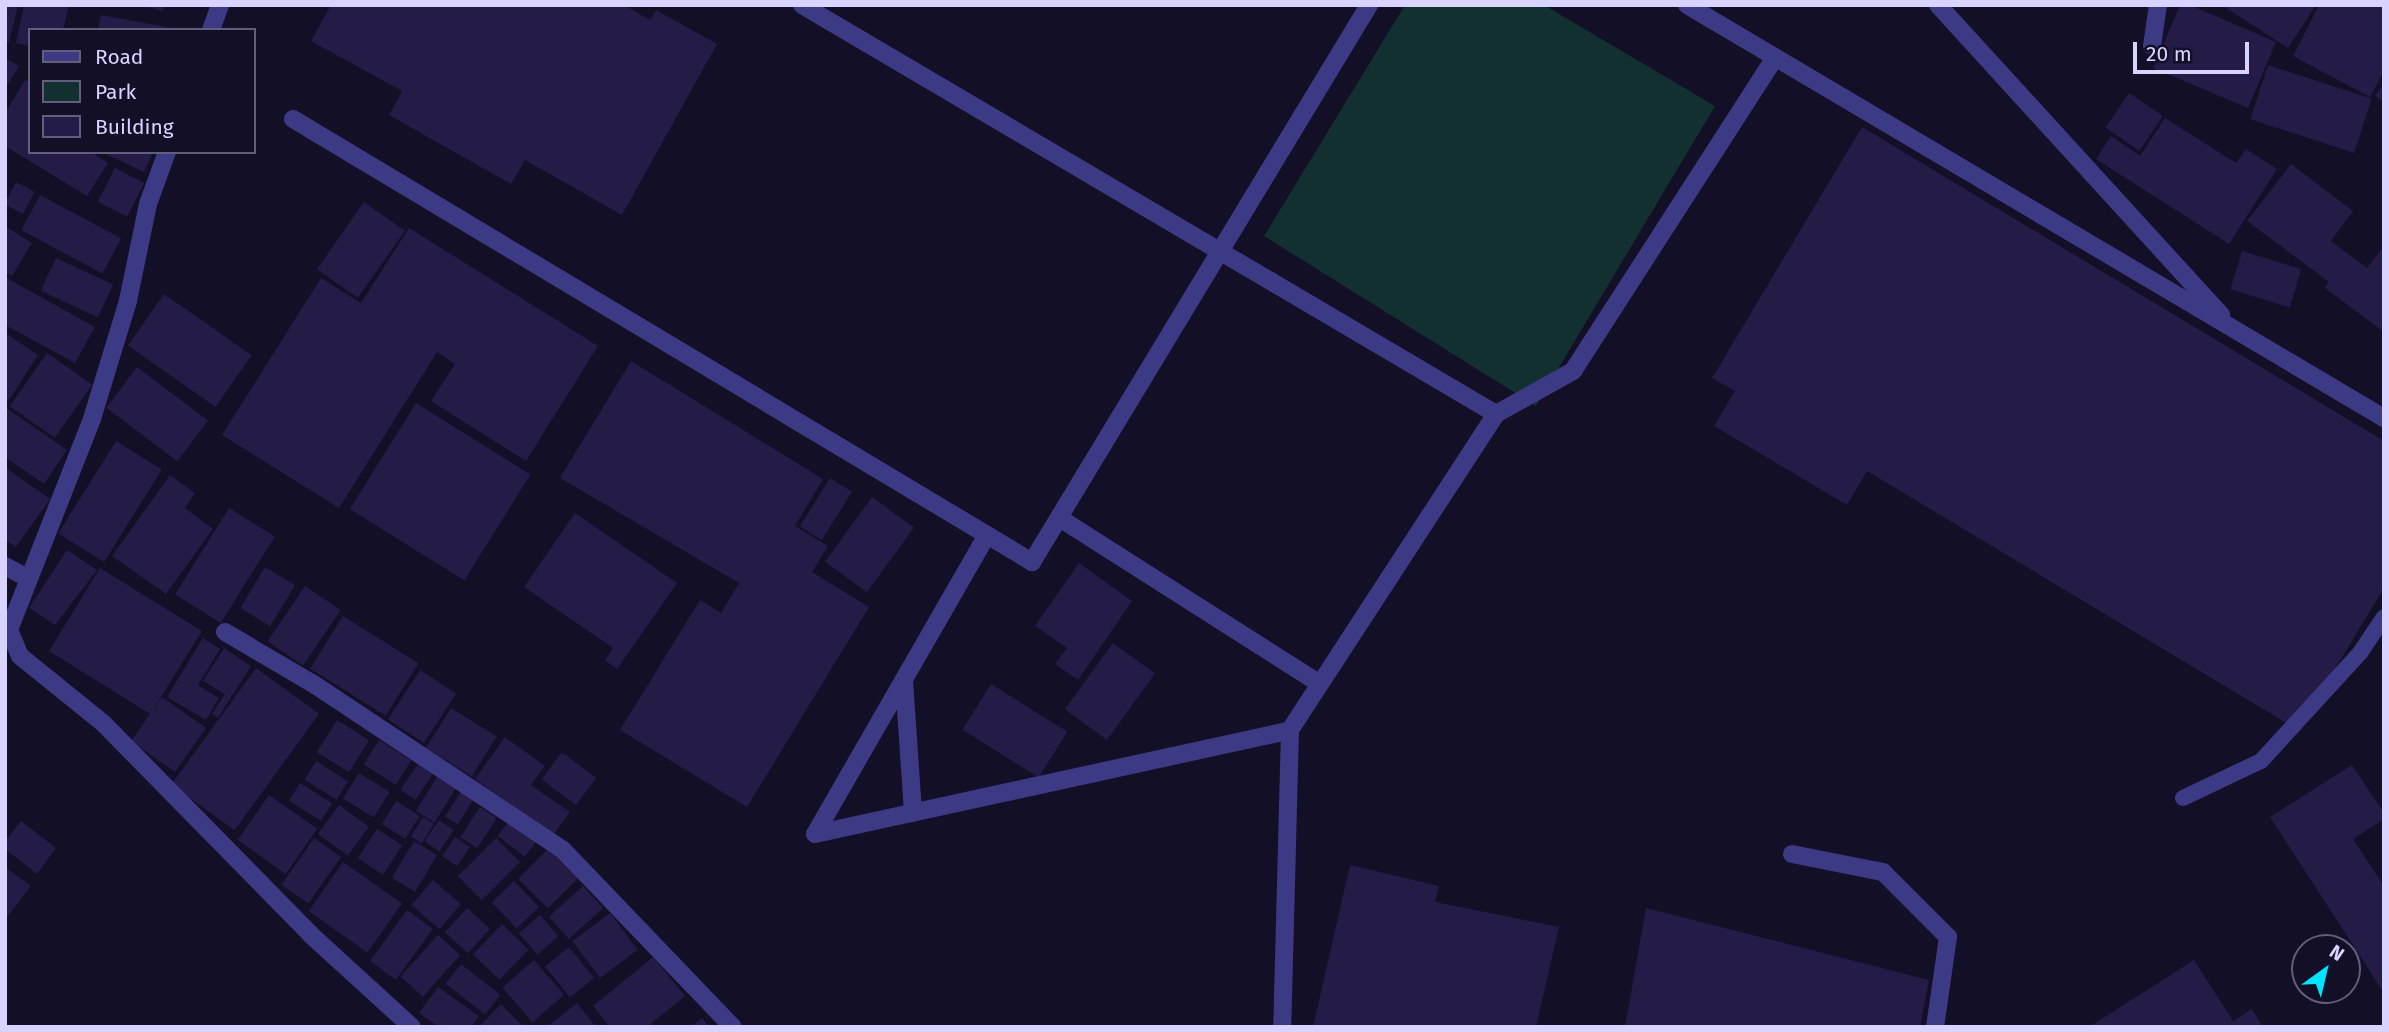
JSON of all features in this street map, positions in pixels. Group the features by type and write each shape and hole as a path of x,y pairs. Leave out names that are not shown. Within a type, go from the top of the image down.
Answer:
{"street":[{"path":"212,28 220,5"},
{"path":"803,5 1496,414"},
{"path":"293,119 1032,562 1061,519 1369,5"},
{"path":"1686,5 2384,418"},
{"path":"1938,5 2234,329"},
{"path":"2152,46 2158,5"},
{"path":"1282,1027 1290,730 1496,414 1573,371 1775,58"},
{"path":"166,154 148,204 128,301 92,419 7,632 20,656 103,723 310,934 412,1027"},
{"path":"1061,519 1320,684"},
{"path":"987,535 815,834 1290,730"},
{"path":"5,566 29,579"},
{"path":"225,632 315,685 564,850 733,1027"},
{"path":"904,680 913,813"},
{"path":"1792,854 1883,872 1948,937 1935,1027"}],"lane":[{"path":"2183,798 2261,761 2360,653 2384,617"}],"green space":[{"path":"1405,5 1544,5 1715,106 1536,406 1264,236"}],"building":[{"path":"5,5 18,5 9,43 5,42"},
{"path":"24,5 69,5 63,28 28,28 28,46 16,43"},
{"path":"141,5 164,5 163,11"},
{"path":"331,5 624,5 650,20 656,10 717,44 622,215 525,160 511,184 389,115 402,91 311,41"},
{"path":"2180,5 2190,5 2276,42 2248,108 2153,68"},
{"path":"2222,5 2316,5 2288,48"},
{"path":"2319,5 2384,5 2384,71 2370,97 2293,56"},
{"path":"101,15 167,27 167,28 98,28"},
{"path":"5,58 19,66 5,89"},
{"path":"2268,65 2372,99 2354,153 2250,119"},
{"path":"25,80 28,82 28,154 94,154 108,163 87,196 5,146 5,113"},
{"path":"2384,83 2384,102 2375,96"},
{"path":"2129,93 2163,116 2140,151 2106,128"},
{"path":"2165,118 2236,163 2246,149 2277,169 2229,244 2096,159 2111,136 2140,156"},
{"path":"1862,127 2384,441 2384,588 2298,730 1867,471 1847,505 1714,426 1735,391 1712,378"},
{"path":"105,154 152,154 144,172"},
{"path":"2291,164 2353,211 2331,241 2367,268 2384,246 2384,332 2325,288 2329,282 2247,221"},
{"path":"115,168 144,183 127,217 98,202"},
{"path":"16,182 35,192 23,214 5,204"},
{"path":"40,195 121,238 102,274 21,230"},
{"path":"364,202 405,231 358,298 317,269"},
{"path":"5,226 32,243 12,276 5,272"},
{"path":"409,228 598,346 526,461 431,401 455,364 437,352 339,508 222,435 321,278 361,303"},
{"path":"2242,251 2301,269 2290,307 2230,289"},
{"path":"56,258 113,285 98,317 41,291"},
{"path":"5,277 95,327 75,363 5,325"},
{"path":"164,294 252,355 216,407 128,346"},
{"path":"5,333 38,355 9,400 5,398"},
{"path":"47,353 92,385 55,438 10,406"},
{"path":"631,361 823,479 795,526 828,546 812,572 869,607 747,807 620,730 700,600 721,613 739,583 560,478"},
{"path":"137,367 208,421 177,461 106,408"},
{"path":"416,403 530,475 464,581 350,509"},
{"path":"5,407 67,450 44,484 5,457"},
{"path":"116,441 162,470 104,562 58,533"},
{"path":"5,467 50,499 16,547 5,540"},
{"path":"170,475 195,493 185,508 213,529 166,594 112,556"},
{"path":"830,478 852,492 822,540 800,526"},
{"path":"872,497 914,528 867,592 825,562"},
{"path":"229,508 275,537 221,623 175,595"},
{"path":"575,513 677,583 617,669 605,660 613,648 524,587"},
{"path":"67,550 97,570 55,625 29,608"},
{"path":"1079,563 1132,601 1078,680 1055,664 1067,648 1035,626"},
{"path":"265,567 295,585 270,626 240,608"},
{"path":"100,568 202,631 154,708 162,697 206,728 175,772 131,741 150,714 49,651"},
{"path":"305,586 341,610 303,666 268,642"},
{"path":"343,616 418,663 386,716 310,669"},
{"path":"203,638 220,649 198,685 219,698 206,720 167,697"},
{"path":"1113,643 1155,674 1107,740 1065,709"},
{"path":"224,648 251,666 218,718 212,714 225,694 203,681"},
{"path":"256,668 319,714 234,830 171,784"},
{"path":"420,670 456,693 424,743 388,719"},
{"path":"991,684 1067,732 1039,777 962,730"},
{"path":"451,708 497,737 472,776 426,748"},
{"path":"337,720 369,740 349,772 317,752"},
{"path":"505,737 545,766 531,785 570,812 553,835 475,779"},
{"path":"379,740 411,760 396,785 364,765"},
{"path":"562,752 596,778 576,805 542,779"},
{"path":"316,761 348,781 337,800 304,780"},
{"path":"418,764 433,774 416,800 401,790"},
{"path":"2352,765 2384,813 2384,819 2353,839 2384,886 2384,993 2361,957 2361,934 2346,934 2270,817"},
{"path":"359,773 390,792 374,818 343,798"},
{"path":"437,777 456,789 434,823 416,811"},
{"path":"300,783 332,803 321,821 289,801"},
{"path":"461,791 474,799 458,824 445,816"},
{"path":"269,795 317,829 286,874 237,840"},
{"path":"396,801 420,816 405,839 382,824"},
{"path":"339,805 369,827 348,856 318,834"},
{"path":"480,807 497,818 477,848 460,837"},
{"path":"423,817 434,824 422,843 411,837"},
{"path":"439,820 454,830 439,852 424,842"},
{"path":"510,820 537,841 524,857 498,836"},
{"path":"21,821 56,848 37,874 5,849 5,841"},
{"path":"377,829 402,845 383,875 358,858"},
{"path":"455,837 470,847 457,866 442,856"},
{"path":"314,838 341,857 308,904 281,885"},
{"path":"496,838 520,862 482,900 458,876"},
{"path":"414,841 437,855 415,892 392,878"},
{"path":"550,847 580,877 548,909 518,879"},
{"path":"343,862 402,903 368,952 309,911"},
{"path":"1350,865 1439,886 1435,902 1559,927 1536,1027 1313,1027"},
{"path":"5,867 31,886 7,917 5,916"},
{"path":"433,880 461,904 439,929 411,905"},
{"path":"514,881 539,907 517,928 492,903"},
{"path":"583,886 603,908 569,939 549,917"},
{"path":"467,908 490,929 468,953 445,933"},
{"path":"1646,908 1929,980 1920,1027 1625,1027"},
{"path":"407,910 433,929 396,980 370,961"},
{"path":"610,913 638,950 600,978 572,941"},
{"path":"540,915 558,936 537,955 519,933"},
{"path":"502,924 529,950 499,980 473,954"},
{"path":"438,935 460,955 423,997 401,977"},
{"path":"569,947 594,978 570,998 545,967"},
{"path":"653,957 685,996 647,1027 610,1027 593,1006"},
{"path":"534,960 564,995 532,1022 502,988"},
{"path":"2194,960 2233,1021 2252,1009 2263,1027 2089,1027"},
{"path":"461,964 500,995 485,1014 446,984"},
{"path":"438,987 479,1016 471,1027 439,1027 419,1013"},
{"path":"577,1003 596,1027 547,1027"},
{"path":"501,1004 524,1027 479,1027"},
{"path":"702,1018 709,1027 691,1027"}]}
